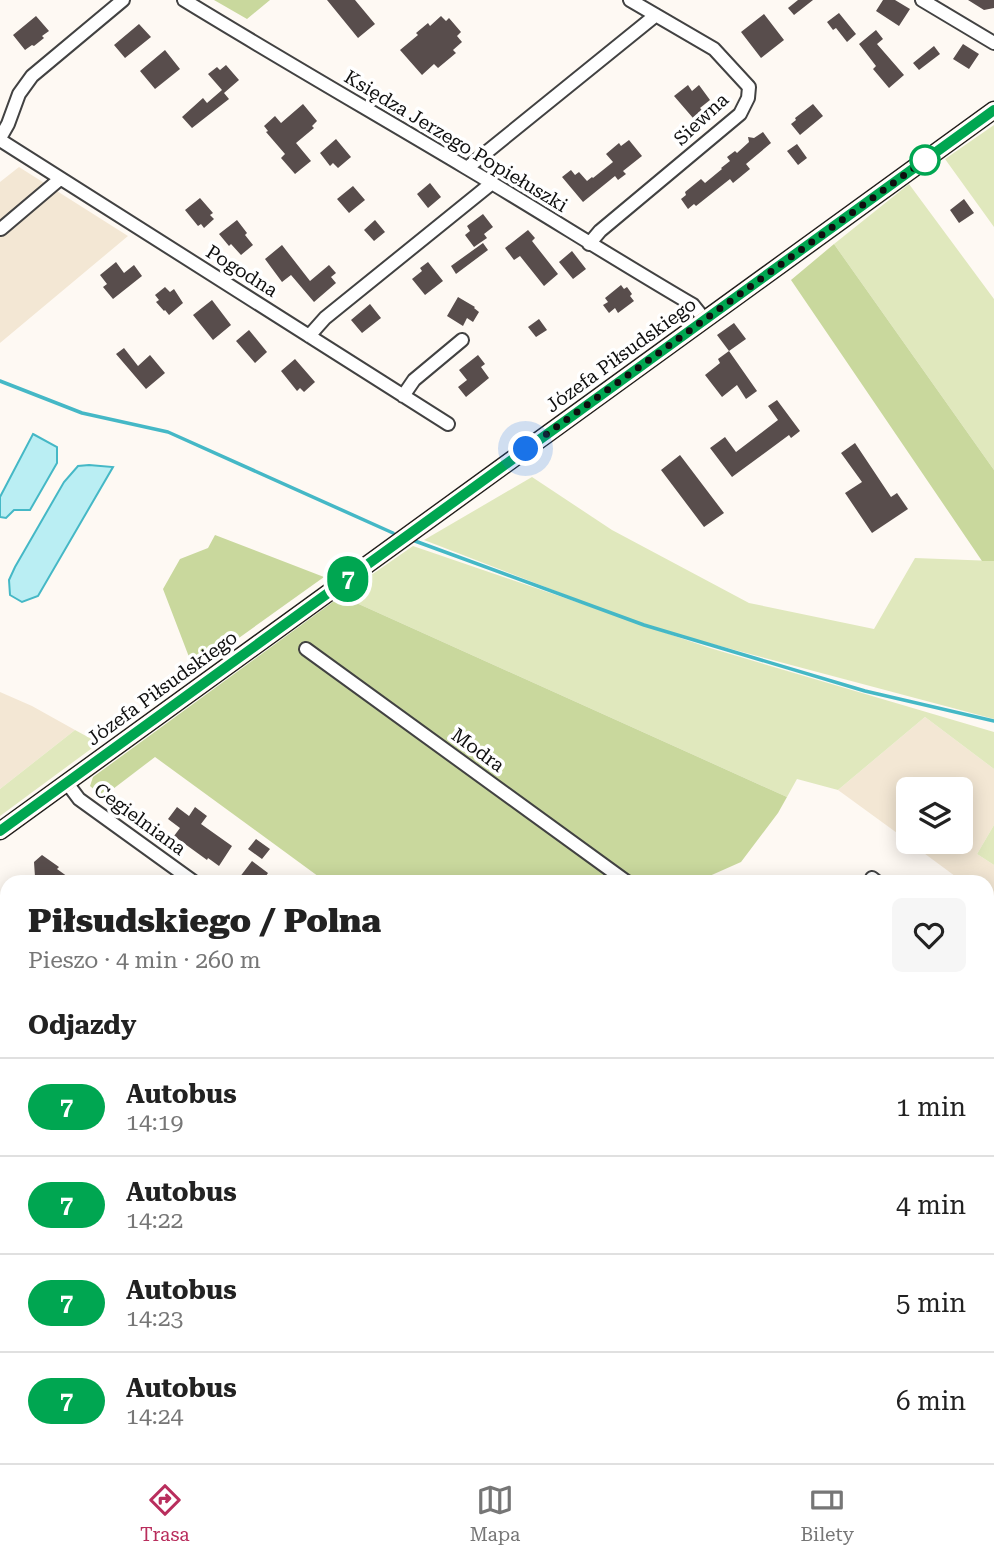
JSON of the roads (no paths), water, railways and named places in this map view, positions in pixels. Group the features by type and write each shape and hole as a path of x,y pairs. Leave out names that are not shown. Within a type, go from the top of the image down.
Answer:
{"main road":[{"name":"Józefa Piłsudskiego","path":"0,831 994,110"}],"street":[{"name":"Pogodna","path":"123,0 32,76 19,94 0,139 448,424"},
{"name":"Księdza Jerzego Popiełuszki","path":"184,0 693,305 705,320"},
{"name":"Siewna","path":"589,244 600,231 740,114 748,98 749,87 713,49 630,0"},
{"path":"922,0 994,43"},
{"path":"467,168 656,15"},
{"path":"1,229 60,179"},
{"path":"309,336 325,318 492,183"},
{"path":"403,396 414,380 462,340"},
{"name":"Modra","path":"306,649 617,875"},
{"name":"Cegielniana","path":"66,783 79,799 184,875"}],"water":[{"path":"33,434 57,447 57,463 30,510 14,510 6,518 0,517 0,497"},
{"path":"78,466 113,467 38,596 22,602 10,595 9,580 15,567 64,482"}],"waterway":[{"path":"0,381 82,413 168,432 393,533"},
{"path":"415,541 644,625 865,691 994,721"}]}
